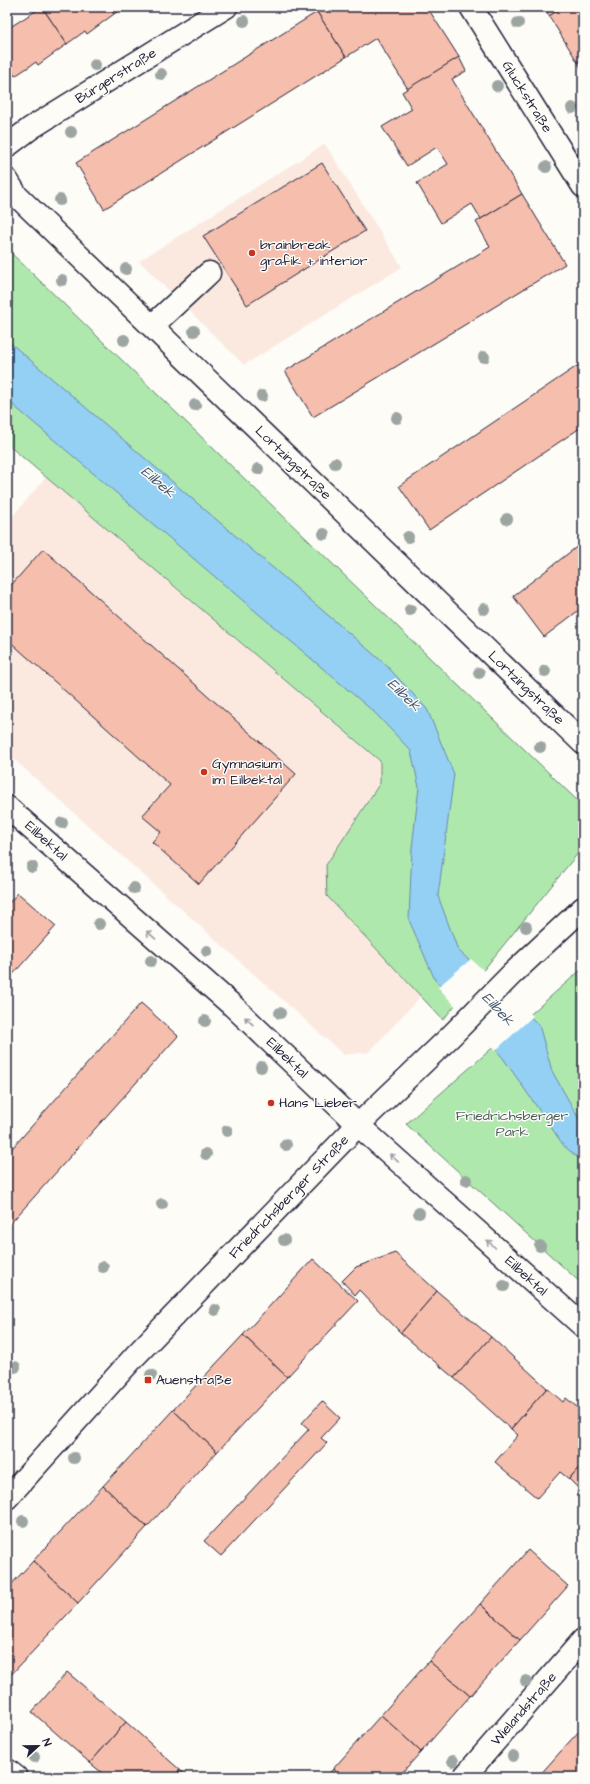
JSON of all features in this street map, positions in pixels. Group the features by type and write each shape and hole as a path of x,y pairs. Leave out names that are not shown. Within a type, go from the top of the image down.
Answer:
{"street":[{"name":"Bürgerstraße","path":"7,146 31,128 226,7"},
{"name":"Gluckstraße","path":"471,7 583,186"},
{"name":"Lortzingstraße","path":"7,180 17,196 583,743"},
{"path":"152,326 208,273"},
{"name":"Eilbektal","path":"7,807 233,1006 358,1125 583,1326"},
{"name":"Friedrichsberger Straße","path":"7,1498 135,1356 358,1125 451,1036 512,974 583,908"},
{"name":"Wielandstraße","path":"464,1777 583,1640"},
{"path":"7,1770 16,1777"}],"shaded area":[{"path":"325,144 402,267 244,365 139,261"},
{"name":"Gymnasium im Eilbektal","path":"46,477 380,762 380,782 326,865 327,896 421,996 369,1052 344,1055 7,753 7,523"}],"green space":[{"path":"7,249 583,806 583,847 443,1020 327,896 326,865 380,783 380,761 7,444"},
{"name":"Friedrichsberger Park","path":"583,968 583,1285 406,1124"}],"water":[{"name":"Eilbek","path":"7,340 385,664 427,709 454,774 438,896 458,950 539,1025 552,1071 583,1126 583,1162 564,1146 503,1058 435,980 409,920 412,848 419,787 411,751 374,712 7,400"}],"pier":[{"path":"471,959 533,1016 495,1051 438,987"}],"building":[{"path":"42,7 67,44 38,65 36,62 15,76 7,64 7,29"},
{"path":"42,7 109,7 114,14 87,34 85,31 67,44"},
{"path":"109,7 124,7 114,14"},
{"path":"324,7 427,7 459,57 408,89 376,38 346,57 317,12"},
{"path":"544,7 564,7 549,16"},
{"path":"564,7 583,7 582,69 549,16"},
{"path":"317,12 346,57 104,209 76,163"},
{"path":"459,57 466,71 452,79 522,194 481,219 472,204 441,223 417,183 448,164 437,147 407,166 382,127 412,109 402,92"},
{"path":"322,163 365,231 247,305 203,236"},
{"path":"522,194 565,264 313,417 285,371 490,247 476,222"},
{"path":"583,362 583,426 429,530 399,486"},
{"path":"583,542 583,607 544,637 513,596"},
{"path":"43,549 296,774 199,884 152,842 161,832 142,816 170,785 7,639 7,590"},
{"path":"18,893 56,926 7,981 7,905"},
{"path":"141,1003 178,1036 9,1225 7,1223 7,1154"},
{"path":"395,1253 437,1291 401,1333 359,1290 355,1295 342,1281 356,1267"},
{"path":"313,1259 358,1301 287,1377 243,1335"},
{"path":"437,1291 491,1337 454,1378 401,1333"},
{"path":"243,1335 287,1377 217,1452 173,1410"},
{"path":"491,1337 547,1388 511,1429 454,1378"},
{"path":"547,1388 563,1402 566,1398 583,1412 583,1463 569,1479 560,1472 537,1498 495,1462 518,1435 511,1429"},
{"path":"322,1401 340,1418 321,1438 327,1443 221,1556 204,1541 309,1429 302,1423"},
{"path":"173,1410 217,1452 147,1527 103,1486"},
{"path":"583,1463 583,1498 577,1493 580,1490 569,1479"},
{"path":"103,1486 147,1527 78,1603 33,1561"},
{"path":"528,1550 568,1586 520,1640 480,1604"},
{"path":"33,1561 78,1603 8,1678 7,1589"},
{"path":"480,1604 520,1640 470,1696 429,1661"},
{"path":"429,1661 470,1696 421,1752 381,1715"},
{"path":"67,1672 126,1722 90,1763 32,1712"},
{"path":"381,1715 421,1752 398,1777 341,1777 333,1769"},
{"path":"126,1722 180,1770 174,1777 107,1777 90,1763"},
{"path":"583,1727 583,1777 538,1777 570,1741"},
{"path":"333,1769 341,1777 326,1777"},
{"path":"180,1770 188,1777 174,1777"}],"place":[{"name":"brainbreak grafik + interior","path":"252,253"},
{"name":"Gymnasium im Eilbektal","path":"204,772"},
{"name":"Hans Lieber","path":"271,1103"},
{"name":"Auenstraße","path":"148,1380"}]}
